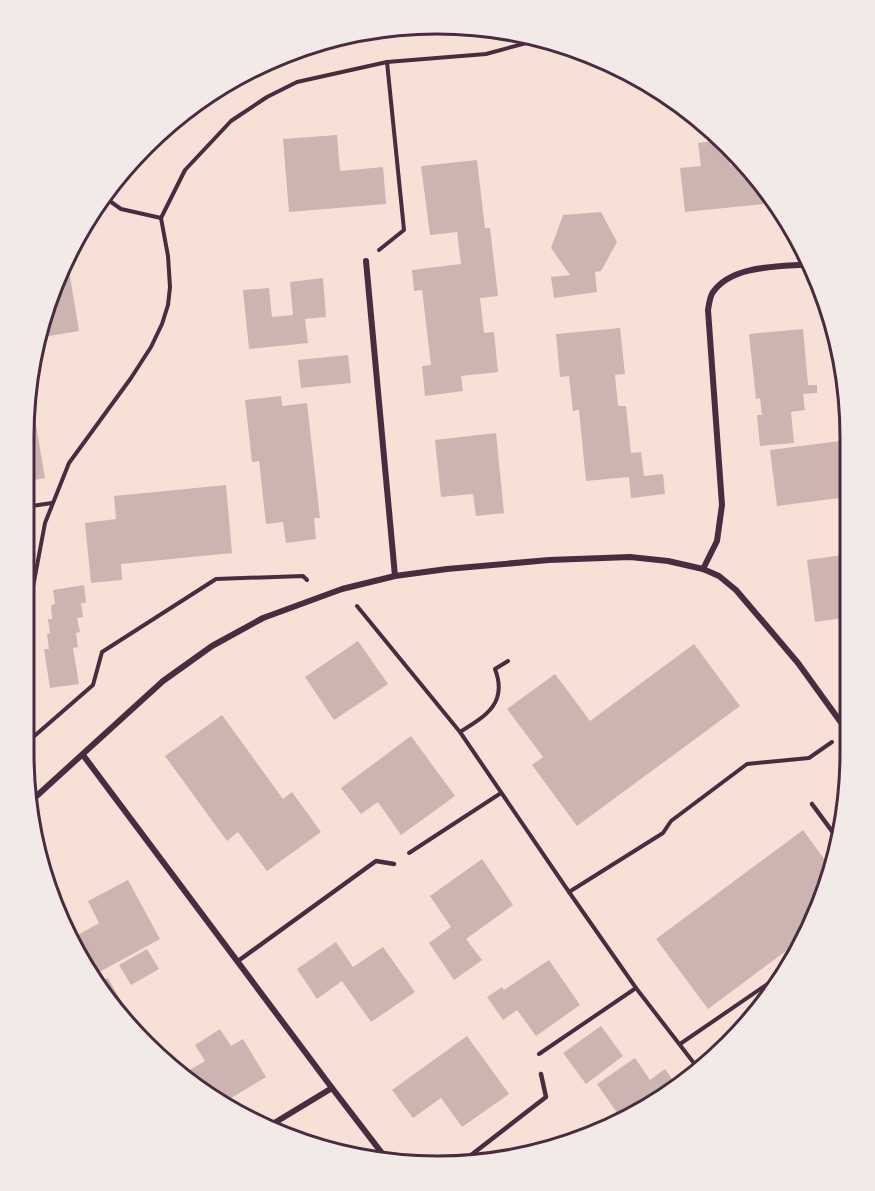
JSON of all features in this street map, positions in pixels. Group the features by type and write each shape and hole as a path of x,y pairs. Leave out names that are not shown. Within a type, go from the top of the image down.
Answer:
{"street":[{"path":"366,261 395,576"},
{"path":"703,569 717,541 723,505 708,310 712,293 728,278 754,268 802,265"},
{"path":"37,796 163,681 212,646 263,618 342,589 395,576 447,569 537,561 630,557 668,561 703,569 719,576 743,598 798,663 840,721"},
{"path":"83,754 381,1152"},
{"path":"275,1122 332,1088"}],"lane":[{"path":"812,804 833,832"},
{"path":"238,961 376,861 394,864"},
{"path":"471,1155 546,1097 541,1074"}],"path":[{"path":"34,582 45,523 69,463 131,378 162,324 170,287 168,256 161,218 185,170 231,121 267,97 297,82 387,62 486,54 523,44"},
{"path":"366,261 404,230 387,62"},
{"path":"111,202 121,209 161,218"},
{"path":"34,506 52,503"},
{"path":"34,736 93,686 102,652 216,579 303,576 323,596"},
{"path":"342,589 460,732 636,988 694,1063"},
{"path":"460,732 487,715 498,701 499,680 495,669 508,661"},
{"path":"569,892 663,833 671,821 747,764 808,758 840,738"},
{"path":"394,864 501,793"},
{"path":"680,1044 768,984"},
{"path":"541,1074 538,1054 636,988"}],"building":[{"path":"337,135 340,171 383,167 386,204 289,212 283,139"},
{"path":"710,142 730,161 730,165 733,165 740,172 766,204 685,212 680,168 701,166 698,143"},
{"path":"477,160 485,228 490,228 498,296 480,298 484,333 494,332 498,372 461,376 463,391 425,396 422,366 431,365 422,290 414,291 412,270 461,264 457,232 430,235 421,166"},
{"path":"601,212 617,242 601,271 595,272 597,292 554,298 551,277 570,275 551,248 563,215"},
{"path":"70,273 79,331 47,336"},
{"path":"323,278 326,317 305,319 308,343 249,349 243,290 269,288 272,317 293,315 290,282"},
{"path":"620,328 625,374 615,375 618,406 626,406 631,453 641,452 644,476 663,474 665,494 631,498 629,477 586,481 579,410 573,411 569,376 560,377 556,334"},
{"path":"803,329 808,385 817,385 817,393 803,394 805,410 791,412 794,443 760,446 757,415 762,415 760,398 756,399 749,334"},
{"path":"348,355 351,383 301,388 298,360"},
{"path":"281,396 282,406 307,403 320,518 314,518 316,539 286,543 283,522 266,524 259,461 252,462 245,400"},
{"path":"35,417 45,478 34,480"},
{"path":"496,433 504,513 476,516 473,494 441,497 435,440"},
{"path":"840,441 840,498 777,506 770,450"},
{"path":"226,485 232,553 121,564 122,580 91,583 85,523 116,519 114,496"},
{"path":"840,555 840,618 815,622 807,560"},
{"path":"84,585 86,603 81,603 83,617 77,618 80,632 76,633 78,647 73,648 79,684 50,688 44,649 49,649 48,619 52,619 51,605 55,604 53,590"},
{"path":"358,641 388,684 334,720 305,677"},
{"path":"694,644 740,706 577,826 532,765 543,757 507,709 555,674 590,721"},
{"path":"222,715 283,799 292,792 321,832 267,871 238,832 227,841 165,756"},
{"path":"411,736 455,796 401,835 378,802 361,814 341,788"},
{"path":"803,830 826,861 810,908 791,947 708,1009 656,939"},
{"path":"482,859 513,905 466,939 482,960 454,980 429,943 451,927 430,896"},
{"path":"128,880 160,939 99,972 78,935 99,923 88,901"},
{"path":"336,942 353,967 383,947 415,992 371,1022 342,981 317,999 297,969"},
{"path":"147,949 159,969 131,985 119,965"},
{"path":"549,960 580,1005 536,1036 517,1010 503,1020 487,997 502,987 504,990"},
{"path":"108,978 121,1001 118,999 104,980"},
{"path":"601,1026 623,1056 586,1084 563,1053"},
{"path":"220,1029 231,1046 243,1039 266,1077 230,1099 189,1070 205,1061 195,1045"},
{"path":"467,1036 509,1094 462,1127 441,1098 413,1118 392,1090"},
{"path":"635,1058 650,1080 665,1069 673,1080 618,1114 597,1084"}]}
